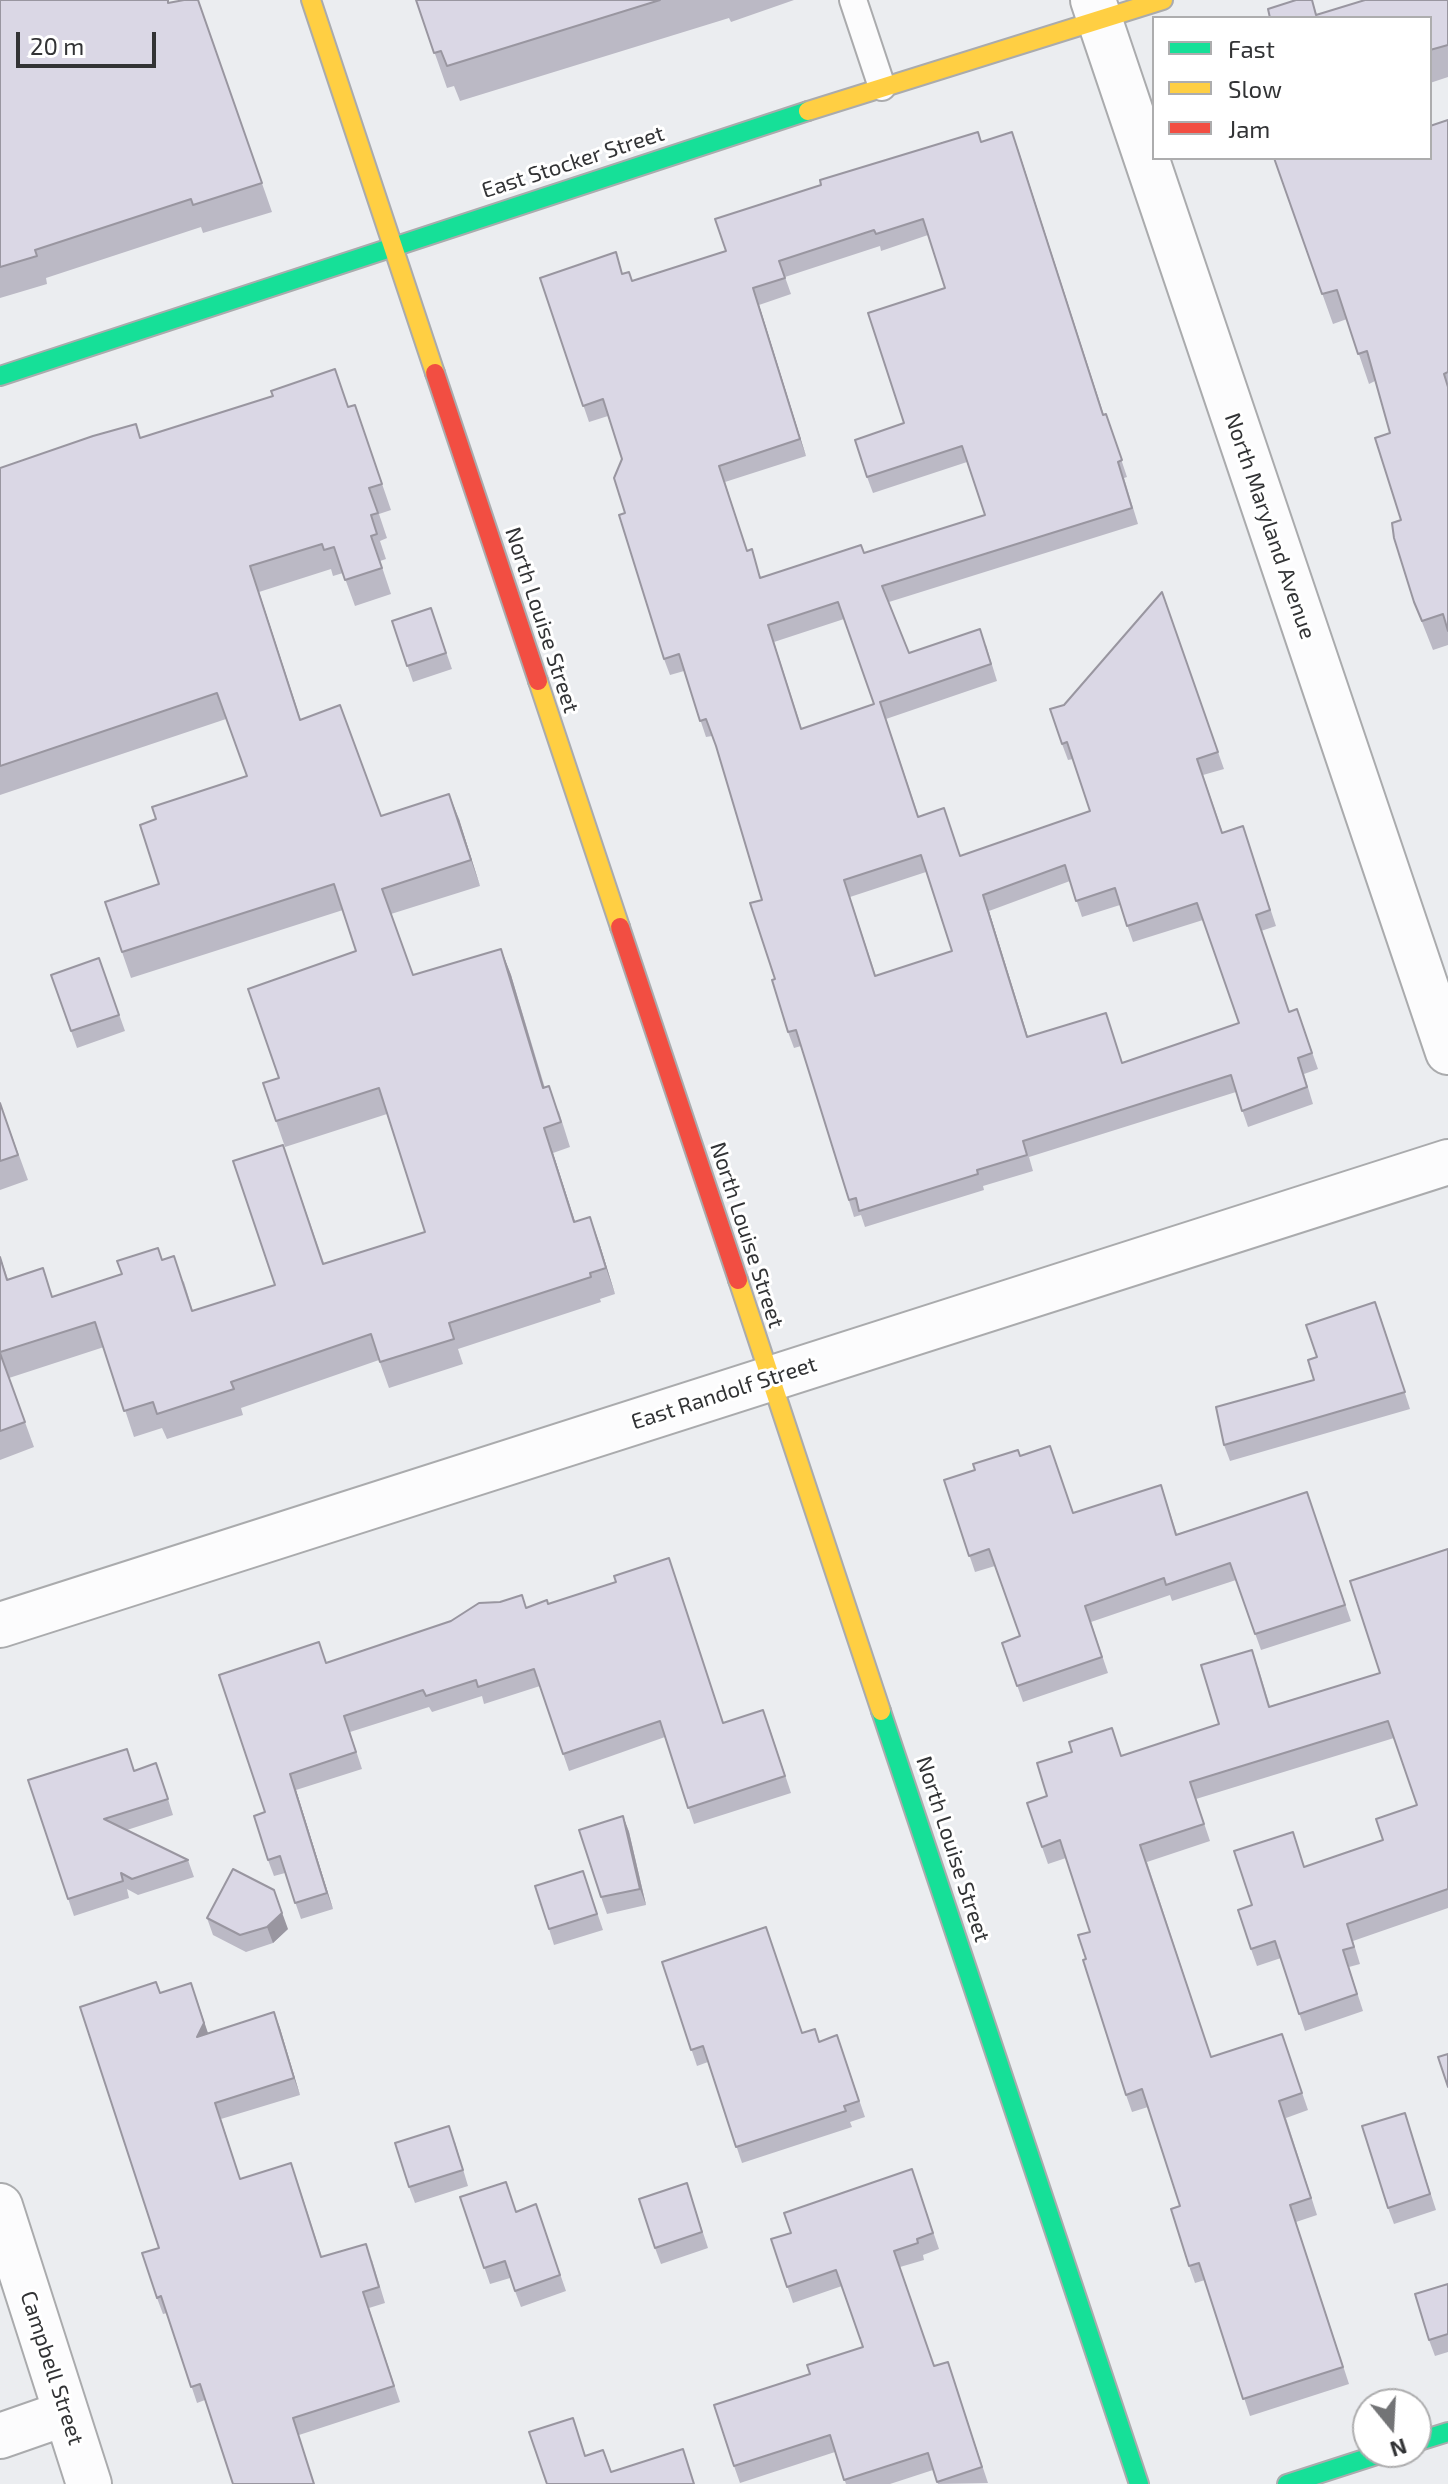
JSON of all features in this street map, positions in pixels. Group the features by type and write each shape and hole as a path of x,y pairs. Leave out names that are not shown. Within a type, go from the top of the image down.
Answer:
{"street":[{"name":"North Louise Street","path":"311,0 1139,2484"},
{"name":"East Stocker Street","path":"0,376 882,87 1096,10 1163,0"},
{"name":"North Maryland Avenue","path":"1096,10 1448,1052"},
{"name":"East Randolf Street","path":"0,1625 1448,1162"},
{"name":"Campbell Street","path":"0,2206 89,2484"},
{"path":"0,2436 66,2413"},
{"path":"1287,2484 1352,2463"}],"lane":[{"path":"853,0 882,87"}],"building":[{"path":"0,0 168,0 168,3 198,0 262,183 193,205 191,199 35,250 37,256 0,267"},
{"path":"416,0 660,0 447,66 441,51 434,53"},
{"path":"1296,0 1312,0 1316,15 1365,0 1448,0 1448,45 1432,49 1432,16 1270,16 1268,9"},
{"path":"1448,120 1448,372 1444,374 1448,387 1448,631 1443,614 1422,621 1414,602 1394,538 1392,523 1401,520 1375,438 1390,433 1367,351 1358,354 1337,290 1322,294 1275,160 1432,160 1432,125"},
{"path":"978,132 981,142 1012,132 1103,415 1106,414 1122,460 1118,462 1132,508 882,586 909,653 980,629 991,664 880,702 918,817 944,808 960,856 1090,811 1067,742 1062,744 1050,709 1064,705 1162,592 1218,752 1197,759 1222,833 1243,826 1270,910 1256,915 1289,1012 1297,1009 1312,1053 1298,1058 1307,1087 1242,1111 1231,1075 1023,1141 1027,1155 977,1170 978,1174 859,1211 856,1198 849,1200 796,1030 788,1032 772,980 775,979 750,903 762,900 716,746 706,719 700,721 679,654 664,659 619,515 625,513 614,478 622,459 603,399 583,406 540,278 616,252 622,274 629,272 632,281 726,251 715,219 821,185 820,180","holes":["923,219 945,288 868,313 904,423 855,440 867,477 962,446 985,515 864,553 861,545 760,578 752,549 747,551 719,466 800,439 753,288 785,278 779,261 874,230 876,234","838,602 874,704 801,729 768,625","921,855 952,951 875,976 844,880","1065,865 1076,901 1115,888 1127,926 1197,903 1239,1023 1122,1063 1106,1013 1027,1037 983,895"]},
{"path":"335,369 348,407 355,405 382,484 369,488 378,513 371,515 377,534 371,536 382,568 345,580 334,547 324,550 322,544 250,566 300,720 340,705 381,816 449,794 471,860 382,889 413,975 501,949 543,1088 549,1086 561,1122 544,1128 574,1222 590,1217 606,1268 590,1273 591,1277 449,1323 454,1339 380,1362 371,1334 231,1382 234,1389 157,1414 153,1402 124,1411 95,1322 0,1352 0,1257 7,1280 43,1268 52,1297 122,1274 117,1261 158,1248 162,1260 174,1256 192,1311 275,1285 233,1161 283,1145 323,1264 425,1232 379,1088 276,1121 263,1083 279,1078 248,989 356,951 334,884 122,952 105,902 159,884 140,825 156,819 152,807 247,776 217,693 0,766 0,468 136,424 140,438 273,396 271,391"},
{"path":"431,608 446,653 407,666 392,621"},
{"path":"99,958 119,1015 71,1031 51,975"},
{"path":"0,1103 18,1155 0,1161"},
{"path":"1375,1302 1405,1392 1224,1445 1216,1407 1314,1380 1308,1360 1317,1357 1306,1325"},
{"path":"0,1353 25,1422 0,1431"},
{"path":"1050,1446 1073,1513 1161,1485 1176,1535 1307,1492 1345,1605 1255,1634 1230,1563 1166,1585 1164,1578 1085,1606 1102,1657 1017,1686 1002,1643 1020,1636 989,1549 969,1556 944,1480 975,1470 973,1464 1018,1450 1020,1456"},
{"path":"1448,1549 1448,1889 1347,1924 1354,1947 1343,1950 1357,1994 1299,2014 1275,1941 1251,1949 1238,1910 1252,1905 1234,1851 1293,1832 1304,1867 1383,1840 1376,1819 1417,1805 1388,1721 1190,1782 1204,1824 1140,1845 1211,2057 1282,2034 1302,2093 1279,2101 1311,2198 1290,2205 1343,2367 1243,2399 1199,2263 1189,2266 1171,2209 1180,2206 1142,2089 1126,2095 1083,1960 1086,1959 1078,1935 1090,1932 1060,1840 1042,1847 1027,1803 1047,1796 1037,1763 1072,1752 1069,1742 1112,1728 1121,1756 1219,1724 1201,1665 1252,1650 1269,1707 1380,1673 1350,1581"},
{"path":"669,1558 723,1723 763,1710 785,1776 688,1808 660,1721 563,1754 534,1669 478,1687 476,1680 426,1696 423,1690 344,1716 356,1752 290,1774 327,1893 295,1903 280,1856 268,1860 254,1816 265,1812 219,1675 319,1642 326,1663 451,1621 479,1603 500,1602 522,1595 526,1608 547,1600 548,1604 616,1582 614,1576"},
{"path":"127,1749 134,1771 156,1763 168,1799 104,1819 188,1860 132,1879 121,1873 123,1881 68,1899 28,1780"},
{"path":"623,1816 640,1889 601,1897 579,1830"},
{"path":"233,1869 274,1890 282,1913 267,1927 240,1935 207,1918"},
{"path":"583,1871 597,1914 549,1929 535,1886"},
{"path":"766,1927 802,2033 815,2029 819,2042 837,2035 859,2101 844,2106 846,2111 736,2147 703,2046 691,2050 662,1962"},
{"path":"156,1982 160,1993 191,1983 204,2023 197,2037 274,2012 294,2078 215,2103 240,2179 291,2163 321,2257 366,2244 379,2287 363,2292 394,2386 293,2418 314,2484 233,2484 200,2384 191,2387 161,2296 157,2298 142,2253 159,2248 80,2007"},
{"path":"1448,2054 1448,2087 1438,2057"},
{"path":"1405,2113 1430,2194 1388,2208 1362,2126"},
{"path":"449,2126 463,2170 409,2187 395,2143"},
{"path":"912,2169 933,2233 917,2239 918,2243 894,2251 934,2366 948,2362 982,2467 937,2482 928,2453 844,2480 830,2435 734,2466 714,2405 810,2374 807,2365 863,2347 836,2270 787,2287 771,2239 791,2233 784,2213"},
{"path":"506,2182 516,2212 536,2204 560,2275 515,2291 505,2261 484,2268 460,2197"},
{"path":"687,2183 702,2232 655,2248 639,2199"},
{"path":"1448,2284 1448,2334 1429,2340 1415,2294"},
{"path":"573,2418 585,2456 603,2450 611,2472 683,2449 694,2484 547,2484 529,2432"}],"traffic: fast":[{"path":"0,376 808,111"},
{"path":"881,1711 1139,2484"},
{"path":"1432,2437 1448,2432"},
{"path":"1287,2484 1352,2463"}],"traffic: slow":[{"path":"311,0 435,373"},
{"path":"808,111 1163,0"},
{"path":"538,681 620,927"},
{"path":"738,1280 881,1711"}],"traffic: jam":[{"path":"435,373 538,681"},
{"path":"620,927 738,1280"}]}
